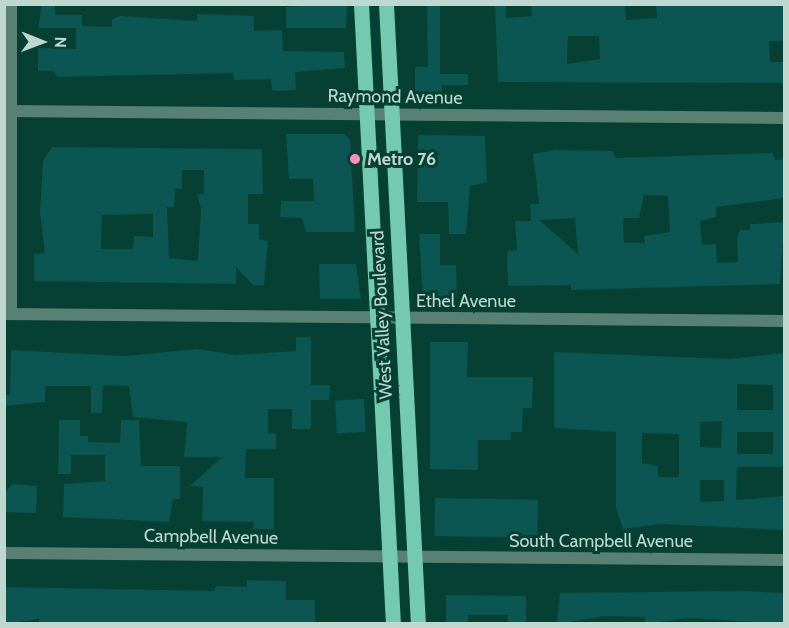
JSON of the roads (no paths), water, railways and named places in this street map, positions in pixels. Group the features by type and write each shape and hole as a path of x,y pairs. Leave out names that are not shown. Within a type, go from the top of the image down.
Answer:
{"main road":[{"name":"West Valley Boulevard","path":"361,4 393,624"},
{"name":"West Valley Boulevard","path":"386,4 417,558 418,624"}],"street":[{"path":"8,314 7,111 11,4"},
{"name":"Raymond Avenue","path":"7,111 784,118"},
{"name":"Ethel Avenue","path":"8,314 784,321"},
{"name":"Campbell Avenue","path":"4,553 417,558"},
{"name":"South Campbell Avenue","path":"417,558 784,560"}],"place":[{"name":"Metro 76","path":"355,159"}]}
